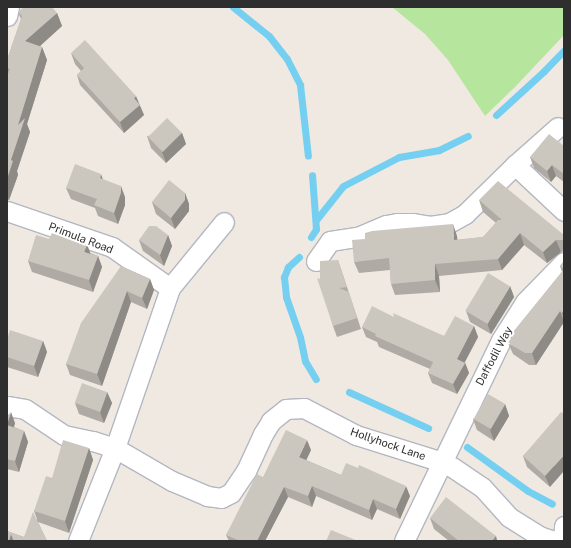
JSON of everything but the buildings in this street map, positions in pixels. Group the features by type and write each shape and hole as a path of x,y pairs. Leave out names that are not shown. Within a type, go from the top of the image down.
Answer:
{"street":[{"path":"7,16 10,7"},
{"path":"316,261 330,241 360,236 386,225 412,223 430,226 449,223 465,214 515,165 558,127"},
{"path":"515,165 564,211"},
{"name":"Primula Road","path":"7,211 112,247 170,288"},
{"path":"78,541 115,448 170,288 224,222"},
{"name":"Daffodil Way","path":"404,541 501,340 524,302 564,262"},
{"name":"Hollyhock Lane","path":"7,406 25,409 64,435 93,441 115,448 172,481 207,496 221,498 231,493 246,471 263,434 271,421 286,409 304,408 356,435 442,462 482,487 509,517 539,536 554,541"},
{"path":"563,541 564,526"}],"green space":[{"path":"392,7 564,7 564,35 515,87 485,116 448,60 425,34"}],"waterway":[{"path":"233,7 269,36 287,59 300,85 308,156"},
{"path":"496,115 544,71 564,50"},
{"path":"316,220 343,186 399,157 439,150 468,136"},
{"path":"311,237 316,229 312,175"},
{"path":"299,257 288,267 284,277 286,297 300,337 305,361 316,379"},
{"path":"349,392 428,428"},
{"path":"467,447 528,491 552,504"}]}
